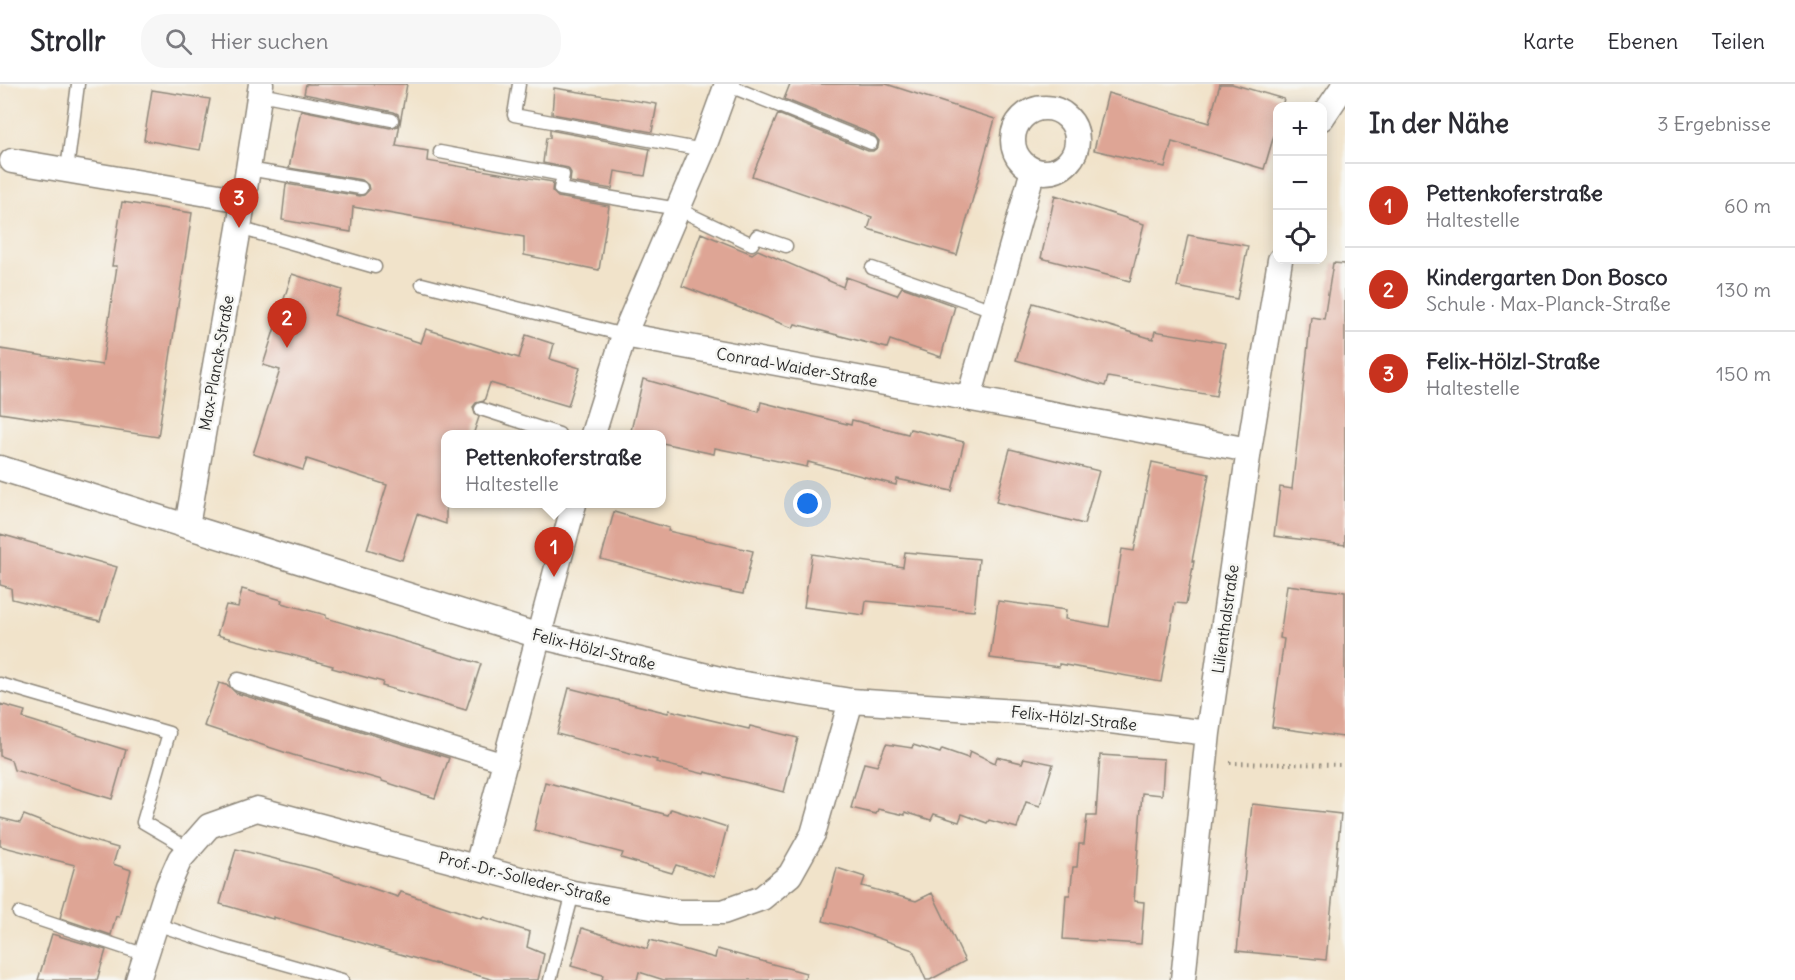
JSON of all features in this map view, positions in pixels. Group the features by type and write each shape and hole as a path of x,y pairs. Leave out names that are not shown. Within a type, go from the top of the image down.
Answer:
{"street":[{"path":"1327,112 1345,84"},
{"path":"595,430 624,335 703,150 727,85"},
{"name":"Max-Planck-Straße","path":"187,526 261,89"},
{"path":"12,160 243,200"},
{"path":"969,398 1033,170"},
{"name":"Lilienthalstraße","path":"1183,980 1208,733 1249,450 1279,264"},
{"name":"Conrad-Waider-Straße","path":"624,335 1249,450"},
{"name":"Felix-Hölzl-Straße","path":"0,468 539,636 732,682 851,701 1062,715 1208,733"},
{"path":"477,866 573,508"},
{"path":"239,682 505,763"},
{"name":"Prof.-Dr.-Solleder-Straße","path":"138,980 168,886 180,859 209,826 257,808 573,893 679,912 723,912 762,898 790,875 813,834 851,701"}],"lane":[{"path":"67,170 78,84"},
{"path":"519,84 513,115 703,150"},
{"path":"727,85 871,143"},
{"path":"261,89 392,120"},
{"path":"440,152 563,175 560,189 678,209 752,244 757,236 786,246"},
{"path":"248,169 361,188"},
{"path":"239,228 375,267"},
{"path":"872,268 993,310"},
{"path":"422,284 624,335"},
{"path":"481,409 544,430"},
{"path":"0,684 169,733 143,822 189,849"},
{"path":"550,980 573,893"},
{"path":"19,913 146,955"},
{"path":"156,924 225,947 342,980"}],"path":[{"path":"1205,763 1345,765"}],"building":[{"path":"306,84 407,84 396,146 428,151 427,161 553,182 552,191 558,197 609,206 599,270 524,255 524,237 353,207 351,232 282,220 286,184 360,196 369,190 368,185 362,180 289,168 301,110 390,128 398,126 400,121 398,114 394,112 304,94"},
{"path":"790,84 886,84 995,119 957,255 868,229 872,217 752,176 778,114 868,151 873,151 878,147 879,141 874,135 784,99"},
{"path":"1220,84 1232,84 1284,99 1283,102 1273,102 1273,139 1264,169 1172,142 1165,167 1094,150 1108,93 1209,123"},
{"path":"554,88 657,104 652,132 552,114"},
{"path":"152,90 210,99 200,150 144,140"},
{"path":"550,130 650,149 645,176 615,171 612,189 570,182 571,173 568,168 543,163 546,138 550,138"},
{"path":"1055,195 1144,224 1130,281 1041,258"},
{"path":"122,202 192,213 158,437 0,413 0,349 102,365 117,266 112,266"},
{"path":"701,233 752,254 758,250 843,287 846,277 897,295 902,287 955,306 941,357 890,340 887,348 795,324 793,328 682,286"},
{"path":"1188,235 1248,246 1237,299 1177,287"},
{"path":"1333,263 1345,264 1345,545 1274,536 1280,487 1292,489 1311,317 1324,319"},
{"path":"292,274 342,290 334,315 421,343 426,329 519,358 526,335 554,344 550,359 580,368 568,406 490,383 484,401 476,403 473,407 475,414 479,417 475,430 441,430 441,508 446,508 446,524 417,514 402,560 367,549 387,485 307,459 303,470 253,454 280,370 263,365"},
{"path":"1033,303 1153,339 1155,331 1225,343 1216,396 1108,377 1105,386 1016,360"},
{"path":"643,379 759,412 761,402 851,425 852,420 908,434 910,429 964,442 952,491 897,479 896,485 808,462 807,467 715,448 714,454 666,444 666,430 631,430"},
{"path":"1010,449 1099,471 1084,524 996,502"},
{"path":"1152,462 1209,474 1186,604 1175,603 1161,682 1059,664 1059,667 990,658 998,601 1066,610 1065,619 1109,627 1122,549 1134,551"},
{"path":"614,512 669,528 668,531 753,551 743,594 697,585 601,559"},
{"path":"0,534 117,567 100,621 12,599 11,588 0,585"},
{"path":"905,552 979,559 974,611 866,601 864,615 804,607 812,554 903,567"},
{"path":"1287,585 1345,592 1345,726 1343,737 1272,727 1284,639 1280,638"},
{"path":"242,589 282,600 281,603 326,615 326,618 481,664 466,710 382,686 383,682 332,668 333,666 217,635 226,605 238,607"},
{"path":"219,683 229,686 236,693 449,758 435,798 204,726"},
{"path":"569,688 668,713 669,710 798,738 784,792 656,762 657,760 557,734"},
{"path":"0,704 25,711 23,718 126,750 112,799 14,770 11,760 0,756"},
{"path":"886,744 912,748 913,745 940,753 942,749 968,758 970,751 995,763 997,757 1022,763 1024,758 1053,764 1040,806 1026,802 1017,828 989,820 987,823 962,814 959,822 934,814 931,820 905,812 905,815 878,809 876,814 851,808 864,763 877,766"},
{"path":"1100,755 1164,759 1162,795 1142,793 1134,901 1144,902 1141,944 1063,939 1066,895 1070,895 1073,867 1077,867 1079,844 1084,844 1087,816 1096,816"},
{"path":"545,782 668,815 671,809 727,827 714,877 676,865 672,873 621,858 623,853 534,830"},
{"path":"1252,804 1341,814 1326,960 1237,951"},
{"path":"24,815 83,838 118,848 113,864 131,870 119,917 116,916 111,935 60,918 75,865 0,846 0,818 20,823"},
{"path":"236,849 315,869 398,897 401,892 530,932 527,947 544,954 538,980 494,980 220,904"},
{"path":"837,868 865,877 862,886 916,901 932,893 965,961 926,980 913,950 823,921"},
{"path":"582,928 647,949 650,940 715,958 717,949 806,973 805,980 664,980 639,972 637,980 602,980 603,975 571,966"},
{"path":"52,934 106,950 97,980 38,980"}],"place":[{"name":"Felix-Hölzl-Straße","path":"239,228"},
{"name":"Kindergarten Don Bosco","path":"287,348"},
{"name":"Pettenkoferstraße","path":"554,577"}]}
